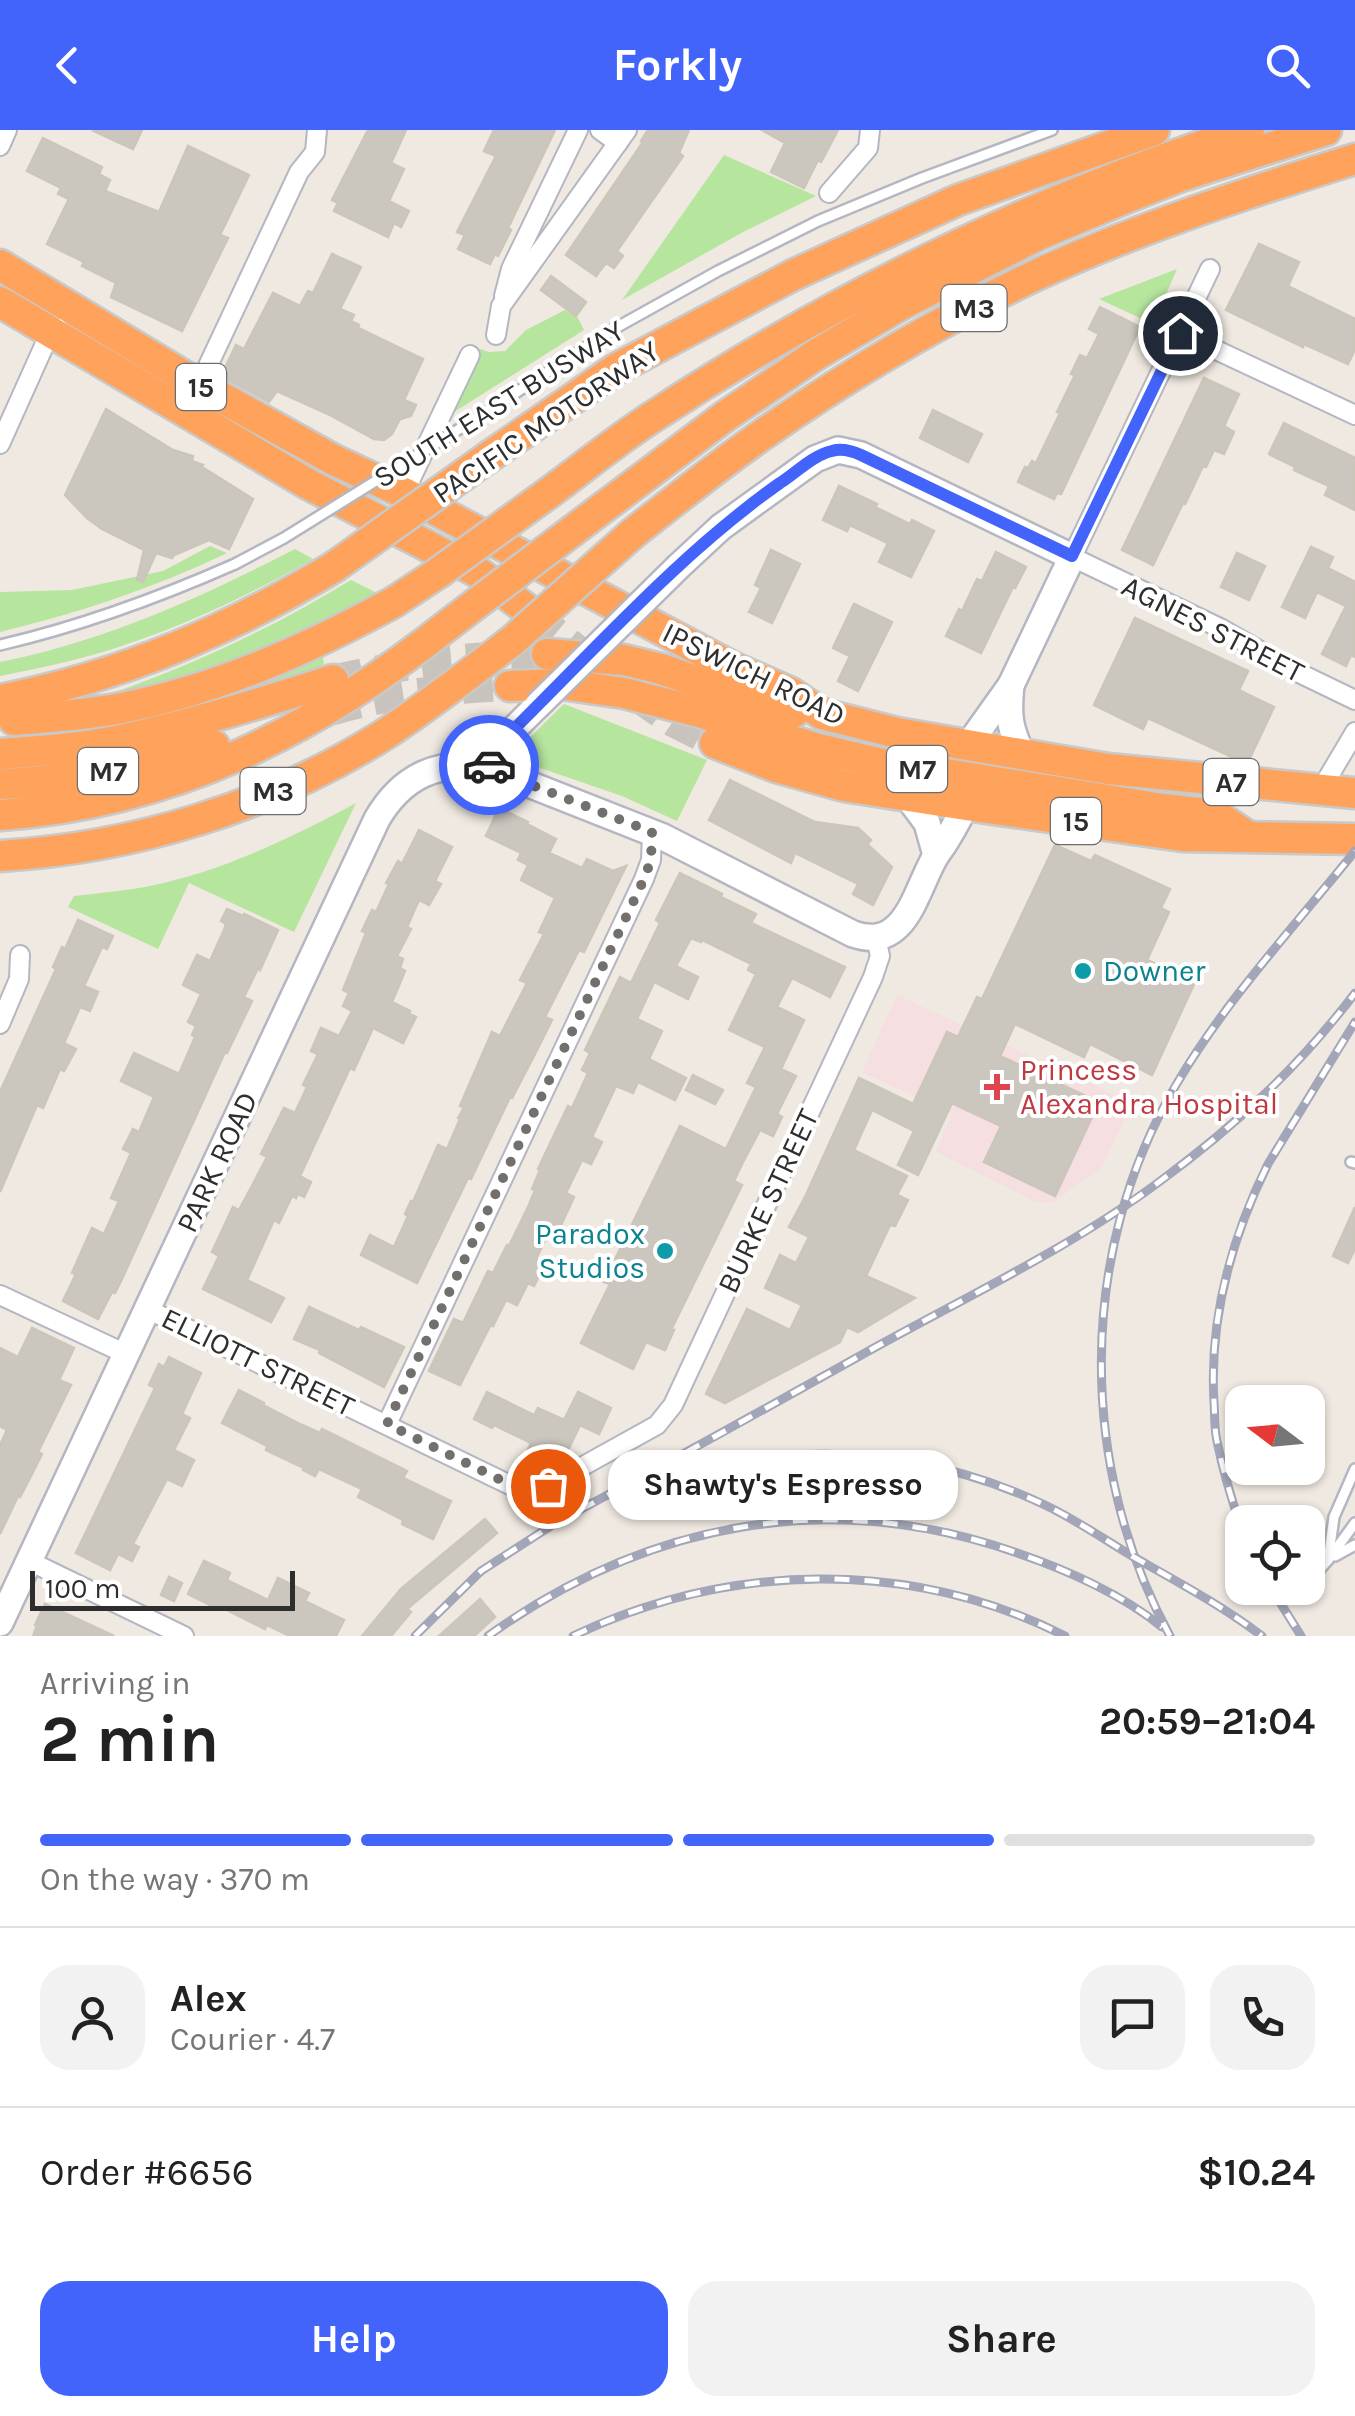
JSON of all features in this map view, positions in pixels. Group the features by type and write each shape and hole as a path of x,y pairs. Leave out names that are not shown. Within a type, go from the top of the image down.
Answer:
{"highway":[{"name":"PACIFIC MOTORWAY","path":"7,710 38,692 104,675 200,639 255,613 334,566 616,368 793,275 958,200 1154,130"},
{"path":"7,710 120,708 186,692 292,655 394,602 651,418 806,324 1030,213 1193,148 1249,130"},
{"path":"0,815 68,807 142,791 260,747 313,720 372,682 724,417 817,354 902,304 1038,235 1112,203 1326,130"},
{"name":"M3","path":"0,856 79,848 193,822 332,764 442,695 512,641 632,534 757,438 885,356 1032,277 1120,239 1218,202 1355,159"},
{"name":"IPSWICH ROAD","path":"0,265 199,385 332,459 404,493 716,659 791,694 822,714 897,733 1108,769 1355,794"},
{"name":"15","path":"0,302 308,484 476,571 533,614"},
{"path":"547,654 624,660 785,712 822,714"},
{"name":"M7","path":"0,754 112,742 219,716 333,680"},
{"name":"M7","path":"510,686 562,684 624,693 878,763 1216,815 1246,836"},
{"name":"15","path":"715,743 844,786 1182,836 1246,836"},
{"name":"M7","path":"0,784 126,768 214,746"},
{"name":"A7","path":"1246,836 1355,840"}],"street":[{"path":"0,146 8,130"},
{"path":"199,385 299,172 313,156 318,130"},
{"path":"496,335 511,269 578,130"},
{"path":"501,306 623,136 600,130"},
{"path":"829,193 868,148 870,130"},
{"path":"968,744 1011,685 1210,269"},
{"path":"0,444 39,356 74,309"},
{"path":"1180,333 1355,415"},
{"path":"404,493 470,355"},
{"path":"966,805 936,854 904,920 895,930 876,938 854,934 652,832 488,768 506,737 679,566 770,491 815,459 838,450 861,455 1072,556"},
{"name":"AGNES STREET","path":"1072,556 1355,700"},
{"path":"1011,685 1009,722 1022,754"},
{"path":"1320,791 1355,732"},
{"name":"PARK ROAD","path":"0,1623 384,808 396,792 426,773 458,766 488,768"},
{"path":"907,796 927,823 936,854"},
{"path":"387,1424 644,879 651,860 652,832"},
{"name":"BURKE STREET","path":"530,1493 658,1425 669,1412 878,966 876,938"},
{"path":"0,1024 19,980 20,955"},
{"path":"0,1295 126,1354"},
{"name":"ELLIOTT STREET","path":"148,1309 530,1493"},
{"path":"29,1561 184,1636"}],"lane":[{"name":"SOUTH EAST BUSWAY","path":"0,645 88,623 235,564 284,538 612,330 718,271 802,229 922,178 1052,130"},
{"path":"1328,1560 1334,1517 1355,1469"},
{"path":"1325,1563 1355,1523"},
{"path":"1328,1560 1355,1545"}],"shaded area":[{"name":"Princess Alexandra Hospital","path":"897,995 1133,1103 1102,1167 1052,1203 1036,1202 936,1152 952,1114 862,1072"}],"green space":[{"path":"724,155 816,196 622,300"},
{"path":"1177,269 1153,324 1099,299"},
{"path":"565,310 578,318 584,330 451,414 443,403 455,364 480,349 505,351 526,330"},
{"path":"210,546 227,553 116,598 0,632 0,592 72,590 163,571"},
{"path":"295,549 313,559 204,614 103,652 0,676 0,662 77,642 151,616"},
{"path":"351,580 377,593 326,622 247,658 90,701 224,648"},
{"path":"322,654 324,663 319,670 254,690 158,715 58,732 58,726"},
{"path":"564,704 707,760 677,821 622,796 517,760 518,749"},
{"path":"356,803 294,932 189,883 158,949 68,907 74,896 150,886 230,862 282,841"}],"building":[{"path":"92,130 142,130 133,149"},
{"path":"368,130 406,130 391,163 404,169 389,201 409,211 401,227 394,223 388,237 334,211 338,203 332,200"},
{"path":"494,130 555,130 508,228 511,230 490,264 458,249 465,235 457,232 496,156 484,151"},
{"path":"648,130 689,130 679,153 683,156 617,251 623,256 614,268 606,263 596,276 566,255"},
{"path":"762,130 838,130 804,188 771,172 785,143"},
{"path":"43,138 102,167 99,174 110,180 105,191 159,212 188,146 249,175 220,235 228,238 182,331 111,297 116,283 47,244 69,199 58,194 61,188 27,171"},
{"path":"1259,244 1299,262 1288,286 1355,319 1355,349 1348,364 1226,310"},
{"path":"332,254 361,267 340,309 354,315 351,321 358,328 423,359 404,400 416,405 411,416 400,419 384,440 374,439 277,391 269,402 223,377 236,345 244,349 273,293 300,306 308,291 313,293"},
{"path":"551,276 586,302 576,316 541,290"},
{"path":"1100,307 1140,327 1061,494 1057,493 1054,499 1018,482 1025,467 1032,461 1036,463 1060,413 1057,412 1080,355 1087,358 1099,334 1089,329"},
{"path":"1204,378 1239,394 1224,426 1234,432 1224,454 1214,450 1206,467 1203,466 1153,565 1122,550"},
{"path":"106,409 173,450 193,456 192,461 253,499 229,549 209,540 172,558 156,553 143,582 137,580 144,550 102,529 65,495"},
{"path":"933,410 982,434 968,462 920,438"},
{"path":"1284,423 1355,458 1355,510 1325,495 1329,486 1269,454"},
{"path":"839,486 910,524 912,520 934,531 911,577 879,562 888,543 850,525 847,531 823,520"},
{"path":"1311,547 1333,557 1328,568 1355,582 1355,657 1351,655 1346,666 1322,654 1346,606 1317,592 1305,618 1282,607"},
{"path":"771,550 800,564 772,623 749,612 761,588 755,585"},
{"path":"996,552 1026,567 981,653 946,636"},
{"path":"1237,553 1265,566 1249,600 1221,587"},
{"path":"854,604 892,622 858,691 838,681 850,656 833,648"},
{"path":"1135,618 1248,671 1239,690 1274,707 1247,764 1148,718 1143,729 1094,705"},
{"path":"730,780 815,822 858,828 871,840 867,844 892,867 873,905 853,894 858,884 795,853 791,863 709,820"},
{"path":"499,808 556,839 549,853 582,868 587,859 613,871 626,866 584,952 579,950 545,1017 552,1020 417,1283 361,1255 370,1235 394,1247 438,1145 447,1149 464,1108 460,1106 492,1032 500,1036 527,983 520,980 544,934 539,932 555,898 521,880 528,865 518,860 521,853 486,836"},
{"path":"419,830 452,847 435,881 441,884 429,905 419,900 407,927 411,929 397,956 403,959 400,968 405,971 392,1002 416,1017 403,1043 373,1028 300,1176 311,1182 304,1197 292,1196 279,1223 274,1220 247,1280 284,1298 271,1322 203,1289 219,1256 212,1252 233,1207 239,1210 267,1157 261,1154 284,1108 295,1113 318,1054 311,1051 321,1028 339,1036 352,1011 343,1006 349,993 343,990 366,933 362,931 372,910 376,912 398,861 402,864"},
{"path":"1055,845 1091,861 1095,855 1170,889 1161,908 1169,912 1147,960 1195,982 1152,1075 1090,1044 1084,1057 1015,1024 1000,1056 1099,1102 1055,1196 984,1162 1001,1126 952,1103 918,1175 898,1165 914,1131 872,1110 854,1150 907,1176 897,1195 908,1200 895,1226 890,1225 866,1276 915,1298 858,1332 847,1327 840,1342 725,1403 706,1394 747,1309 790,1330 802,1305 765,1288 780,1255 796,1263 809,1237 789,1227 859,1078 913,1104 947,1032 958,1037 977,997 982,999"},
{"path":"680,873 756,914 751,923 845,967 830,997 792,978 777,1007 804,1020 781,1069 796,1076 777,1114 782,1117 773,1136 760,1130 742,1164 734,1181 742,1185 671,1330 665,1350 646,1342 633,1369 581,1343 610,1284 604,1282 680,1126 726,1149 756,1087 747,1083 765,1047 729,1030 756,974 748,970 751,964 691,938 676,966 698,977 688,999 654,982 637,1019 662,1031 649,1059 686,1078 675,1100 638,1082 633,1093 616,1086 592,1137 602,1142 591,1164 582,1160 566,1193 574,1197 560,1227 553,1224 536,1259 545,1264 534,1286 528,1283 517,1305 506,1300 460,1385 429,1371 454,1319 463,1323 488,1271 493,1273 509,1246 535,1190 532,1189 538,1169 588,1073 582,1070 590,1053 585,1050 620,977 631,983"},
{"path":"227,909 278,930 244,997 252,1001 122,1279 98,1319 63,1301 92,1228 104,1234 119,1201 111,1198 131,1153 123,1149 133,1129 139,1132 154,1097 121,1081 134,1053 179,1074 195,1037 192,1035 196,1026 188,1022 201,994 183,985 197,955 210,961 226,924 221,921"},
{"path":"78,920 113,936 107,949 102,947 84,986 98,992 90,1011 80,1007 64,1043 76,1049 64,1071 60,1069 43,1108 37,1105 0,1192 0,1092 56,969 53,967 62,947 65,949"},
{"path":"693,1075 723,1090 715,1104 686,1090"},
{"path":"1355,1207 1355,1249 1348,1263 1333,1256"},
{"path":"309,1307 404,1347 384,1387 294,1339"},
{"path":"32,1328 74,1348 59,1380 71,1385 38,1452 42,1454 0,1534 0,1445 7,1430 0,1426 0,1348 18,1357"},
{"path":"169,1357 201,1373 182,1414 190,1418 174,1450 194,1460 182,1486 167,1479 133,1544 139,1547 132,1561 118,1554 110,1570 76,1553 155,1388 149,1385 159,1364 164,1367"},
{"path":"239,1390 302,1425 320,1433 322,1429 407,1471 403,1478 451,1501 433,1539 358,1497 362,1489 319,1469 315,1476 222,1423"},
{"path":"487,1392 534,1415 538,1408 564,1420 578,1392 611,1408 599,1434 580,1425 568,1450 561,1446 551,1467 542,1463 539,1470 522,1462 531,1443 474,1419"},
{"path":"485,1519 497,1533 407,1609 411,1612 391,1636 362,1636 401,1589"},
{"path":"204,1561 230,1573 227,1580 268,1600 278,1578 309,1593 305,1601 344,1620 336,1636 290,1636 267,1625 265,1629 188,1594"},
{"path":"169,1577 182,1583 174,1601 161,1595"},
{"path":"480,1599 495,1617 474,1636 439,1636"},
{"path":"45,1604 114,1636 33,1636"}],"tunnel":[{"path":"533,614 596,665"},
{"path":"333,680 440,661 547,654"},
{"path":"330,711 419,693 510,686"},
{"path":"636,696 673,722 715,743"}],"railway":[{"path":"1170,1636 1140,1571 1118,1502 1105,1431 1101,1360 1106,1288 1120,1218 1144,1150 1195,1054 1238,994 1355,851"},
{"path":"415,1636 481,1571 557,1522 1024,1267 1127,1205 1187,1161 1264,1095 1355,993"},
{"path":"1234,1505 1215,1426 1215,1340 1225,1280 1243,1221 1268,1164 1355,1022"},
{"path":"646,1484 735,1463 801,1455 873,1457 945,1469 1014,1491 1058,1511 1262,1636"},
{"path":"488,1636 549,1597 612,1565 677,1542 744,1527 812,1520 880,1522 950,1534 1020,1554 1094,1584 1162,1627"},
{"path":"573,1636 632,1612 694,1594 756,1583 819,1579 883,1582 945,1593 1006,1611 1065,1636"},
{"path":"1282,1605 1301,1636"}],"way so far":[{"path":"489,765 488,768 652,832 651,860 644,879 387,1424 521,1490 530,1493 548,1486"}],"place":[{"name":"Downer","path":"1083,971"},
{"name":"Princess Alexandra Hospital","path":"997,1087"},
{"name":"Paradox Studios","path":"665,1251"},
{"name":"Shawty's Espresso","path":"548,1486"}],"route":[{"path":"489,765 506,737 699,547 770,491 831,451 861,455 1072,556 1180,333"}]}
